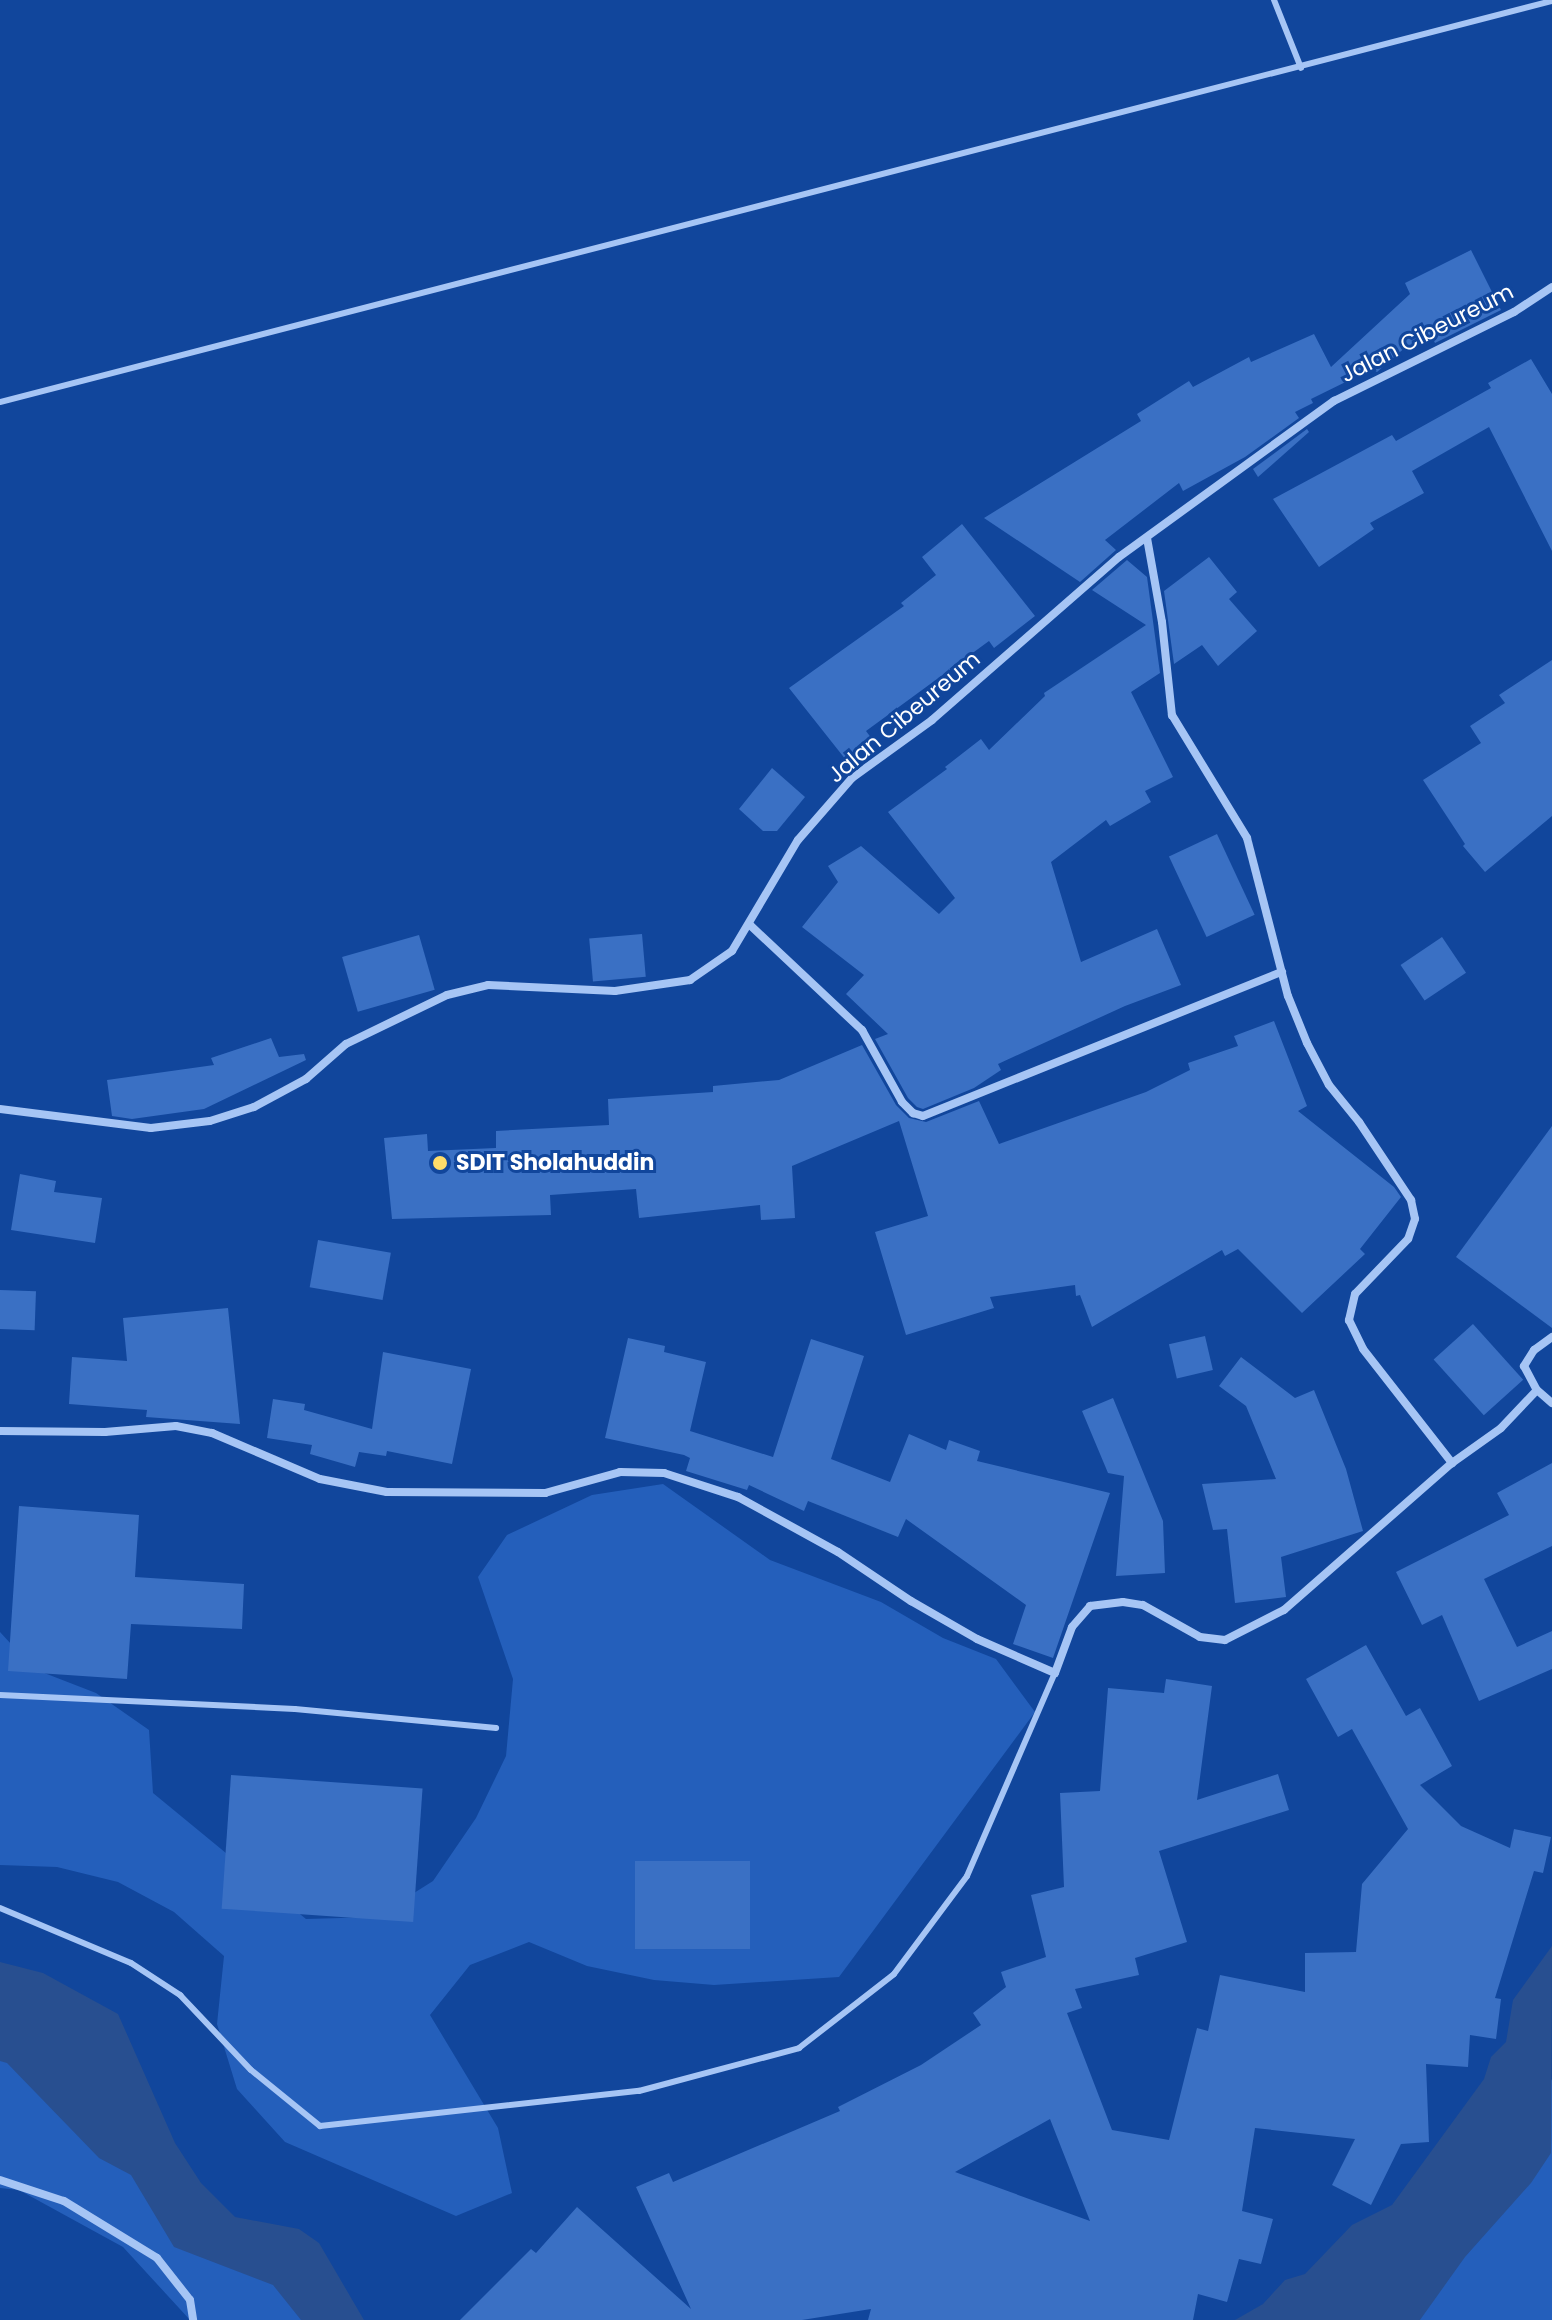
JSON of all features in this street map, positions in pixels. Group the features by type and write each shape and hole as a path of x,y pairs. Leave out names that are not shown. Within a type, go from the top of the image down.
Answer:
{"street":[{"name":"Jalan Cibeureum","path":"0,1109 151,1128 210,1121 254,1107 306,1079 346,1044 447,995 488,985 615,991 690,980 732,951 798,840 852,778 932,720 1119,557 1334,401 1514,312 1552,287"},
{"path":"1147,538 1162,622 1172,715 1247,838 1282,972 1307,1043 1329,1085 1359,1122 1411,1200 1415,1219 1408,1239 1355,1294 1349,1320 1363,1349 1452,1463"},
{"path":"750,925 862,1030 902,1102 913,1113 923,1116 1042,1071 1282,972"},
{"path":"1552,1337 1525,1359 1525,1373 1537,1390 1552,1403"},
{"path":"0,1431 105,1432 176,1426 212,1433 320,1479 387,1492 545,1493 620,1472 664,1473 738,1497 838,1552 911,1601 977,1639 1055,1673 1072,1627 1090,1606 1123,1602 1143,1605 1200,1637 1225,1640 1284,1610 1452,1463 1501,1428 1537,1390"},
{"path":"0,2180 64,2201 157,2258 190,2300 193,2320"}],"lane":[{"path":"1274,0 1301,68"},
{"path":"0,402 1552,1"},
{"path":"0,1908 131,1963 180,1995 251,2070 320,2126 639,2091 799,2048 894,1974 967,1876 1055,1673"},
{"path":"0,1695 295,1709 496,1728"}],"shaded area":[{"path":"663,1484 770,1560 881,1602 943,1638 996,1659 1035,1712 839,1977 714,1985 654,1980 587,1966 529,1942 470,1965 430,2015 498,2128 512,2193 456,2216 285,2142 237,2089 217,2024 224,1956 174,1912 118,1882 57,1867 0,1865 0,1632 34,1669 96,1693 149,1730 153,1793 306,1919 376,1917 433,1881 476,1818 506,1756 513,1679 478,1577 507,1535 592,1495"},
{"path":"1552,1946 1551,2153 1531,2183 1465,2257 1420,2320 1235,2320 1263,2304 1285,2280 1305,2274 1352,2225 1392,2205 1484,2079 1491,2057 1506,2042 1513,2000"},
{"path":"0,1962 43,1973 118,2014 175,2143 201,2183 235,2217 299,2229 319,2243 364,2320 301,2320 273,2285 174,2247 131,2175 99,2158 7,2063 0,2061"},
{"path":"0,2043 231,2248 328,2320 190,2320 123,2247 19,2190 0,2188"},
{"path":"1552,2079 1552,2320 1384,2320"}],"building":[{"path":"1471,250 1501,310 1435,343 1431,335 1412,350 1408,345 1377,372 1372,369 1311,399 1313,403 1295,412 1299,418 1245,457 1183,491 1179,483 1105,540 1116,550 1080,582 984,518 1141,421 1137,414 1189,381 1193,387 1249,357 1251,362 1314,334 1331,367 1410,294 1405,283"},
{"path":"1531,359 1552,394 1552,551 1489,427 1412,471 1424,493 1370,523 1374,529 1319,567 1273,499 1392,435 1396,441 1491,388 1488,383"},
{"path":"1307,429 1309,432 1258,477 1253,469"},
{"path":"962,524 1035,616 994,648 989,641 866,731 872,739 846,760 789,688 904,606 901,603 936,575 922,557"},
{"path":"1209,557 1237,592 1229,599 1257,631 1218,666 1202,645 1174,664 1164,591"},
{"path":"1127,560 1147,577 1160,673 1131,692 1173,777 1145,791 1151,802 1110,826 1106,820 1051,862 1081,962 1157,929 1181,985 1125,1006 998,1064 1001,1070 974,1088 923,1109 917,1107 908,1098 875,1039 888,1034 846,994 864,975 802,927 838,882 828,866 861,846 939,914 955,898 888,812 947,769 945,767 981,739 989,750 1045,696 1044,693 1146,625 1092,590"},
{"path":"1552,660 1552,816 1485,872 1463,846 1465,844 1423,780 1481,743 1470,726 1505,703 1499,695"},
{"path":"772,768 805,797 777,831 763,831 739,809"},
{"path":"1217,834 1255,915 1207,937 1169,856"},
{"path":"642,934 646,977 593,981 589,939"},
{"path":"419,935 435,990 358,1012 342,957"},
{"path":"1442,937 1466,973 1425,1001 1401,965"},
{"path":"1274,1021 1307,1106 1298,1111 1394,1187 1401,1197 1360,1249 1365,1254 1302,1313 1238,1249 1225,1256 1222,1250 1092,1327 1080,1295 1076,1296 1075,1285 990,1297 994,1308 906,1335 875,1232 928,1216 899,1121 792,1166 795,1218 761,1220 760,1205 639,1218 636,1189 550,1195 551,1215 392,1219 384,1138 427,1134 428,1151 496,1148 496,1131 609,1125 608,1099 713,1092 713,1086 779,1080 862,1045 896,1105 909,1118 926,1122 979,1101 999,1144 1146,1092 1190,1070 1188,1063 1238,1046 1234,1036"},
{"path":"271,1038 279,1057 304,1054 306,1060 204,1109 132,1119 112,1116 107,1080 214,1065 211,1058"},
{"path":"1552,1126 1552,1328 1456,1257"},
{"path":"20,1174 56,1181 54,1192 102,1198 95,1243 11,1230"},
{"path":"318,1240 391,1253 383,1300 310,1287"},
{"path":"0,1290 36,1291 35,1330 0,1329"},
{"path":"228,1308 240,1424 146,1417 147,1410 69,1404 72,1357 127,1361 123,1318"},
{"path":"1473,1324 1523,1380 1484,1415 1434,1359"},
{"path":"1205,1336 1213,1370 1177,1378 1169,1344"},
{"path":"628,1338 665,1346 664,1352 706,1362 690,1431 773,1457 811,1339 864,1356 831,1459 890,1482 909,1434 946,1450 949,1440 980,1451 977,1461 1110,1493 1053,1658 1013,1644 1026,1605 906,1519 898,1537 808,1501 804,1511 749,1485 747,1490 686,1471 690,1458 684,1455 605,1438"},
{"path":"383,1352 471,1369 452,1464 387,1451 386,1456 359,1452 355,1467 310,1454 312,1445 267,1438 273,1399 305,1404 304,1410 372,1429"},
{"path":"1241,1357 1295,1398 1314,1390 1346,1469 1363,1531 1281,1557 1286,1597 1235,1603 1227,1529 1213,1530 1202,1484 1276,1479 1246,1406 1219,1386"},
{"path":"1113,1398 1163,1521 1165,1573 1116,1576 1124,1476 1108,1473 1082,1411"},
{"path":"1552,1463 1552,1546 1484,1579 1517,1647 1552,1631 1552,1669 1479,1701 1442,1615 1422,1625 1396,1572 1509,1515 1497,1493"},
{"path":"19,1506 139,1515 135,1577 244,1584 242,1629 131,1624 127,1679 8,1671"},
{"path":"1366,1645 1406,1716 1420,1708 1452,1766 1420,1785 1461,1826 1510,1848 1514,1829 1551,1837 1543,1873 1534,1871 1495,1998 1501,1999 1496,2039 1470,2035 1468,2067 1426,2064 1429,2142 1401,2144 1371,2205 1332,2185 1355,2139 1255,2128 1242,2211 1273,2219 1261,2264 1239,2259 1227,2302 1198,2294 1193,2320 868,2320 871,2309 802,2320 460,2320 531,2249 536,2253 577,2207 691,2309 636,2187 669,2173 673,2182 840,2111 838,2107 921,2065 981,2025 973,2013 1006,1987 1001,1972 1046,1957 1031,1895 1064,1887 1060,1793 1100,1791 1108,1688 1164,1693 1166,1679 1212,1686 1197,1800 1278,1774 1289,1810 1159,1851 1187,1942 1135,1958 1139,1975 1075,1989 1082,2008 1067,2013 1112,2130 1169,2140 1197,2028 1208,2031 1220,1975 1305,1992 1305,1953 1356,1952 1362,1884 1408,1829 1352,1729 1338,1737 1306,1679","holes":["1050,2119 1090,2221 955,2172"]},
{"path":"231,1775 423,1788 413,1922 222,1909"},
{"path":"635,1861 750,1861 750,1949 635,1949"}],"place":[{"name":"SDIT Sholahuddin","path":"440,1163"}]}
